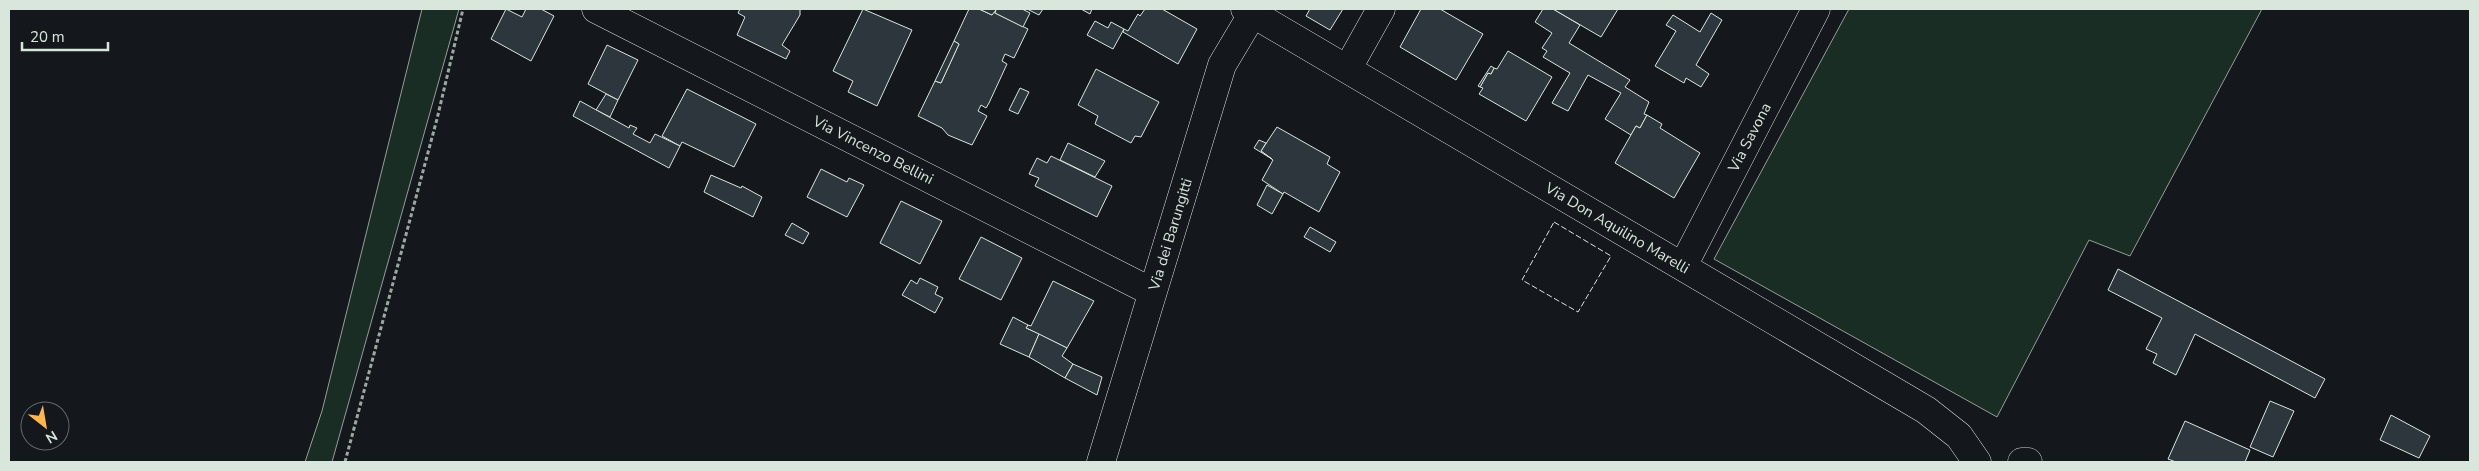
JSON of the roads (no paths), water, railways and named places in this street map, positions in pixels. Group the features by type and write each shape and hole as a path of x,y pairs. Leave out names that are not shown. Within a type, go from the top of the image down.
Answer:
{"street":[{"name":"Via Vincenzo Bellini","path":"596,9 1152,292"},
{"path":"1348,68 1381,9"},
{"name":"Via Savona","path":"1683,266 1816,9"},
{"name":"Via dei Barungitti","path":"1102,462 1222,66 1249,11"},
{"name":"Via Don Aquilino Marelli","path":"1249,11 1926,410 1959,436 1977,462"},
{"path":"2022,462 2028,462"}]}
